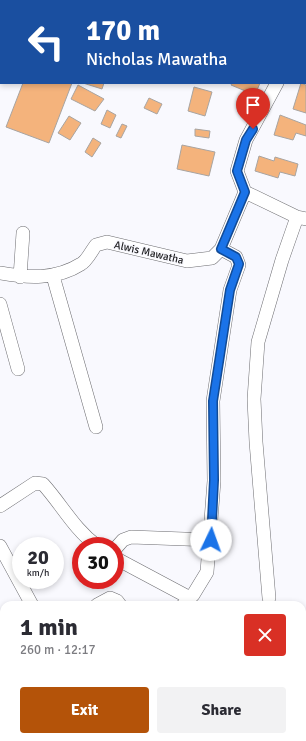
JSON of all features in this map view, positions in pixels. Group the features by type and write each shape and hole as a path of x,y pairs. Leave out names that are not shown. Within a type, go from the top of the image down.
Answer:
{"street":[{"path":"187,601 207,572 211,540 214,480 213,401 230,290 239,264 236,257 221,249 245,192 237,171 246,140 276,84"},
{"path":"245,192 301,218 282,260 258,342 254,398 256,442 269,598"},
{"path":"20,277 23,233"},
{"name":"Alwis Mawatha","path":"0,273 20,277 53,276 82,264 96,245 107,242 187,261 212,258 221,249"},
{"path":"53,276 96,427"},
{"path":"0,304 18,369"},
{"path":"0,506 35,483 42,484 71,521 86,537"},
{"path":"124,540 131,537 211,540"},
{"path":"0,546 30,601"},
{"path":"124,564 184,601"},
{"path":"104,601 110,598 117,601"}],"building":[{"path":"23,84 72,84 49,143 6,127"},
{"path":"86,84 104,84 102,89"},
{"path":"232,84 260,84 255,95"},
{"path":"301,84 306,85 306,113 293,109"},
{"path":"78,85 104,99 95,111 71,99"},
{"path":"194,87 212,92 205,116 188,111"},
{"path":"149,98 162,104 157,114 144,108"},
{"path":"107,110 116,115 110,128 101,124"},
{"path":"280,115 306,125 306,136 296,133 293,140 274,135"},
{"path":"69,116 81,123 70,140 58,133"},
{"path":"122,124 127,126 121,138 116,136"},
{"path":"195,129 210,131 209,138 195,136"},
{"path":"93,138 101,143 92,157 85,152"},
{"path":"182,145 215,152 209,176 177,169"},
{"path":"259,156 274,161 275,157 298,164 295,176 280,172 278,178 255,171"}],"route":[{"path":"211,540 214,480 213,401 223,346 230,290 239,264 236,257 221,249 245,192 237,171 246,140 253,129"}]}
